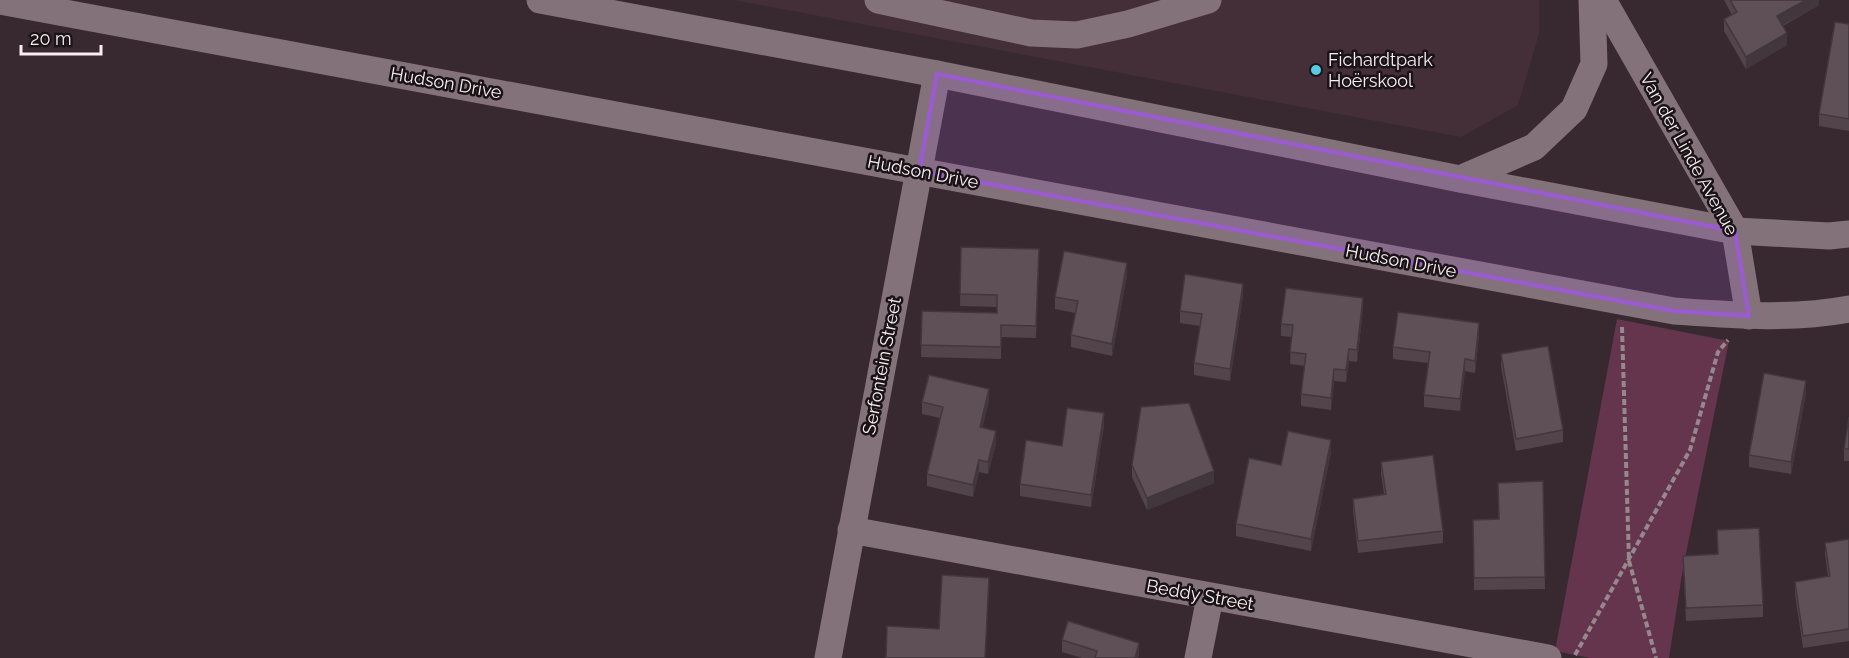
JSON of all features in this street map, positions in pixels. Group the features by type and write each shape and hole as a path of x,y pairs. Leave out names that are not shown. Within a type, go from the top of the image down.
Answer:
{"street":[{"path":"540,0 937,74 1460,179 1735,231 1829,236 1849,234"},
{"path":"878,0 1031,33 1077,35 1128,24 1208,0"},
{"path":"1460,179 1534,147 1574,109 1594,64 1592,0"},
{"name":"Van der Linde Avenue","path":"1603,0 1735,231 1749,316"},
{"name":"Hudson Drive","path":"0,1 1674,311 1749,316 1825,314 1849,309"},
{"name":"Serfontein Street","path":"828,658 937,74"},
{"name":"Beddy Street","path":"851,530 1548,658"},
{"path":"1198,658 1210,597"}],"path":[{"path":"1621,302 1629,561 1656,658"},
{"path":"1574,658 1690,450 1718,352 1749,316"}],"highlighted area":[{"path":"937,74 1735,231 1749,316 1674,311 919,171"}],"shaded area":[{"name":"Fichardtpark Hoërskool","path":"734,0 1539,0 1539,34 1518,105 1461,137"},
{"path":"1617,319 1729,341 1683,568 1669,658 1590,658 1555,651"}],"building":[{"path":"1730,0 1806,0 1777,16 1787,33 1746,57 1724,19 1737,12"},
{"path":"1835,22 1849,24 1849,119 1819,114"},
{"path":"961,247 1039,249 1036,326 1001,325 1001,347 921,345 922,311 997,313 997,295 960,294"},
{"path":"1064,251 1127,263 1112,344 1071,335 1078,301 1055,297"},
{"path":"1185,274 1243,284 1230,369 1194,363 1202,314 1180,311"},
{"path":"1286,288 1363,298 1357,350 1349,349 1346,370 1334,369 1331,398 1301,394 1306,354 1290,352 1293,325 1281,324"},
{"path":"1398,312 1479,323 1475,361 1465,359 1460,399 1424,395 1430,352 1393,347"},
{"path":"1548,346 1563,430 1516,439 1501,354"},
{"path":"1764,373 1806,381 1791,462 1749,455"},
{"path":"929,375 989,389 980,427 996,431 988,462 979,460 973,485 927,474 943,407 922,402"},
{"path":"1189,403 1214,471 1147,498 1132,465 1141,407"},
{"path":"1067,408 1104,413 1091,495 1020,484 1026,440 1062,446"},
{"path":"1849,417 1849,449 1844,449"},
{"path":"1288,431 1331,440 1311,539 1236,524 1249,458 1281,465"},
{"path":"1433,455 1443,531 1358,541 1353,499 1386,494 1381,462"},
{"path":"1543,481 1545,577 1474,578 1473,520 1499,519 1498,483"},
{"path":"1759,528 1763,605 1686,608 1683,556 1718,554 1717,530"},
{"path":"1849,539 1849,629 1803,636 1795,582 1830,576 1825,543"},
{"path":"942,575 989,578 985,658 886,658 887,626 939,629"},
{"path":"1068,621 1139,643 1135,658 1095,658 1097,651 1062,640"}],"place":[{"name":"Fichardtpark Hoërskool","path":"1316,70"}]}
